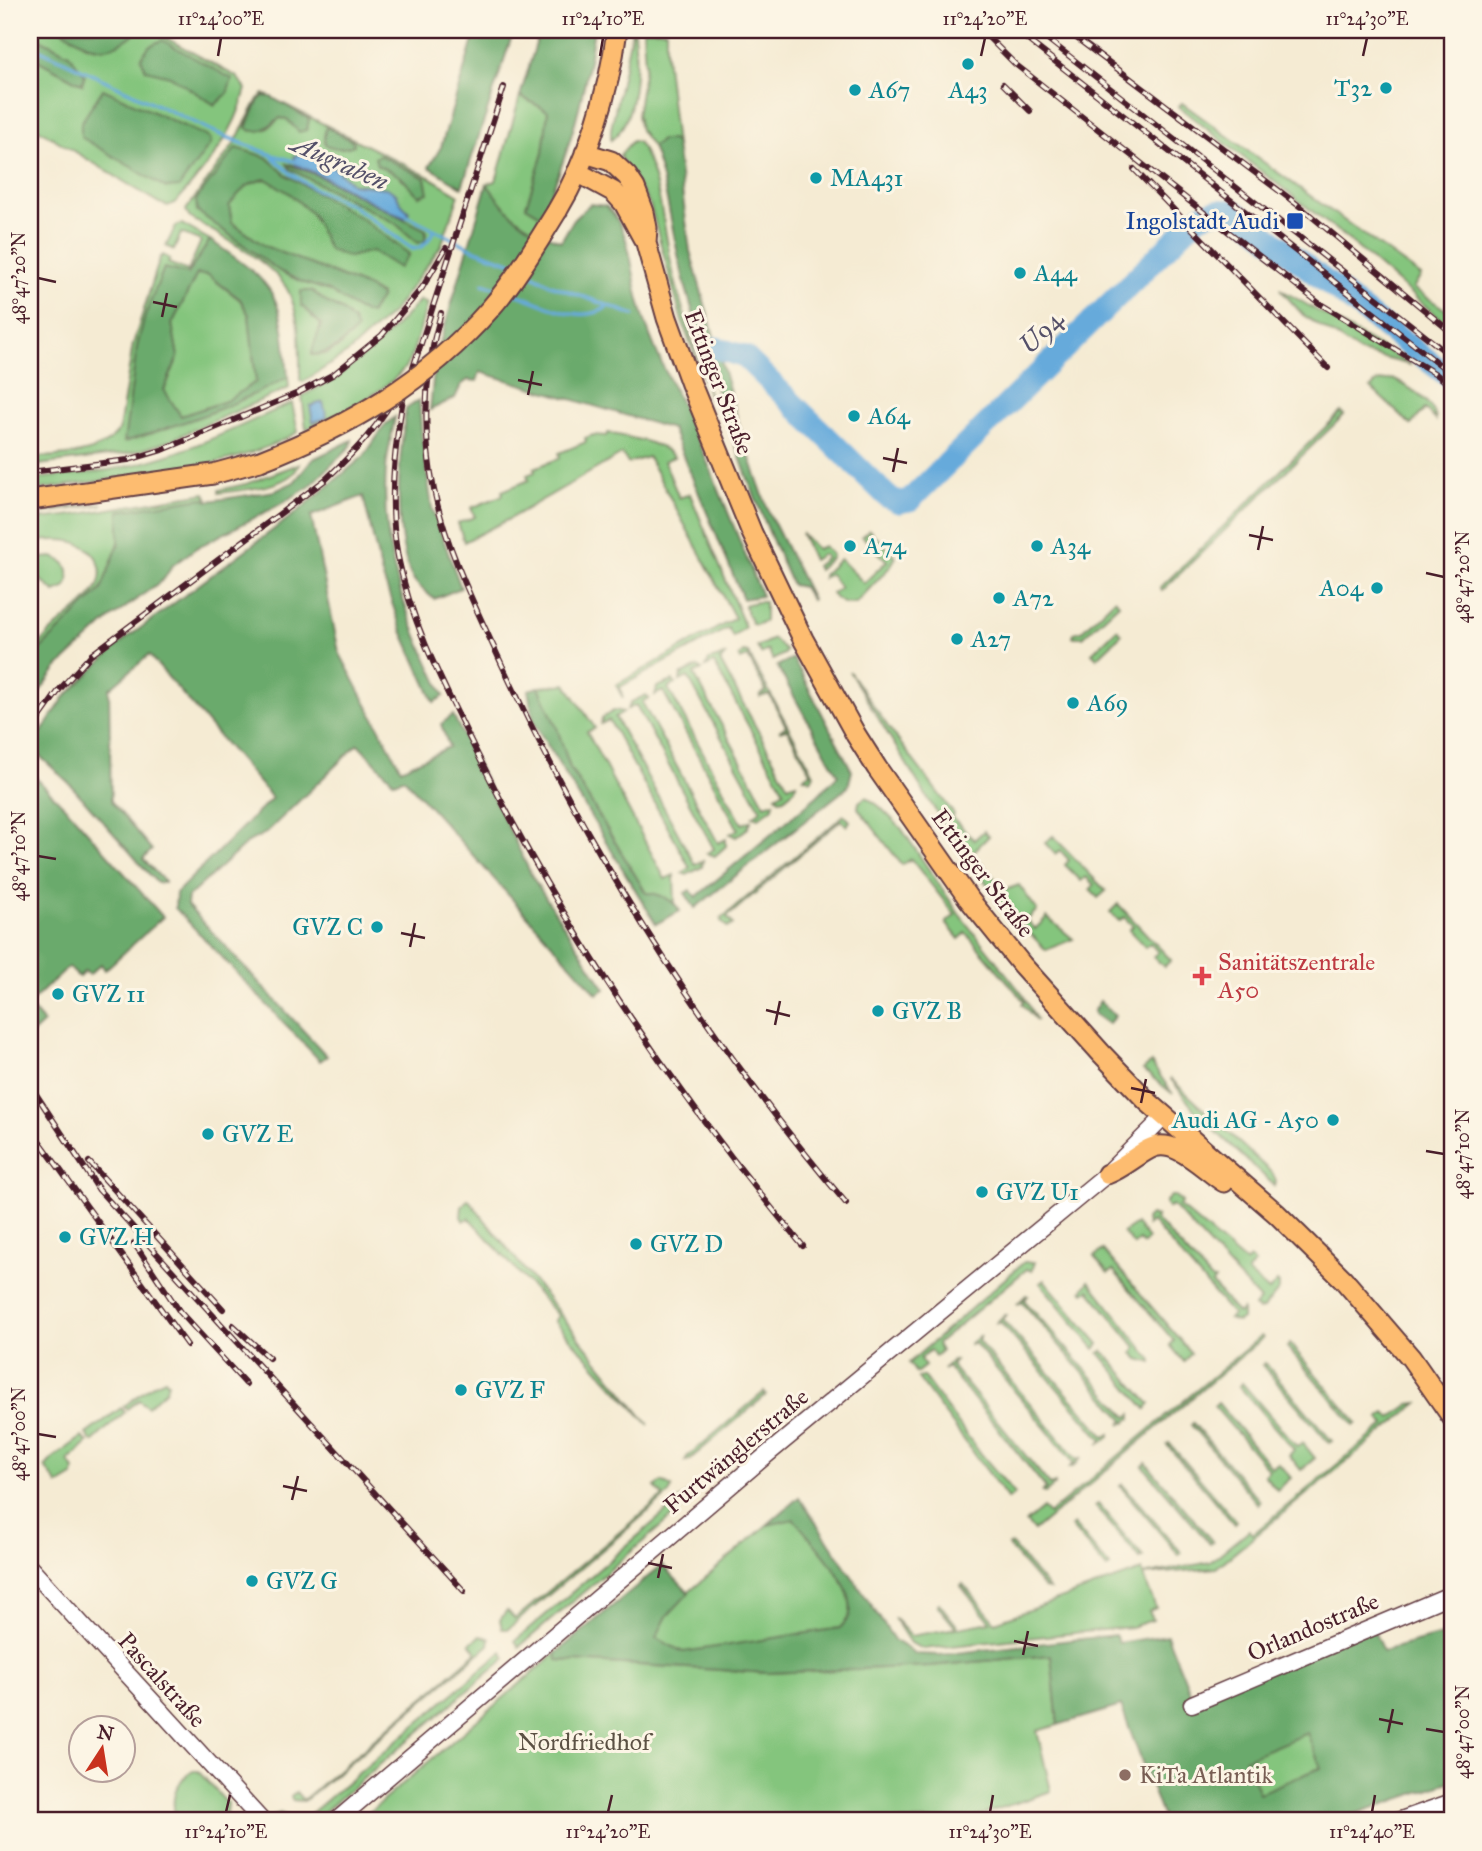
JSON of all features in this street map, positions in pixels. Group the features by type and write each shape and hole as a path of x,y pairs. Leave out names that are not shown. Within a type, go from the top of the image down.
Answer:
{"main road":[{"path":"30,500 202,476 260,461 345,424 409,383 440,358 491,307 532,253 557,211 585,153 607,81 617,30"},
{"name":"Ettinger Straße","path":"585,153 611,161 627,176 644,212 646,243"},
{"name":"Ettinger Straße","path":"577,172 614,192 624,203 646,243 667,318 691,384 752,533 803,639 856,735 968,898 993,931 1101,1053 1165,1116 1313,1247 1376,1315 1411,1358 1452,1417"},
{"path":"1107,1174 1125,1167 1155,1146 1169,1146 1187,1154 1224,1182 1254,1195"}],"street":[{"name":"Furtwänglerstraße","path":"335,1821 770,1452 1107,1174 1165,1116"},
{"name":"Pascalstraße","path":"30,1568 262,1821"},
{"name":"Orlandostraße","path":"1192,1704 1452,1594"},
{"path":"1398,1821 1452,1802"}],"green space":[{"path":"30,30 62,30 87,46 104,49 139,30 152,30 237,77 246,89 235,121 218,150 176,202 168,206 30,124 30,56 82,84 69,54 30,34","holes":["170,76 227,94 215,105"]},
{"path":"62,30 139,30 118,44 100,48 83,43"},
{"path":"476,30 514,30 462,187 429,167 441,147"},
{"path":"540,30 594,30 575,124 541,215 526,206 543,153 548,111 520,96"},
{"path":"632,30 635,73 631,105 620,131 611,140 611,129"},
{"path":"643,30 666,30 676,145 673,140 661,140 652,147 640,130 637,115 645,66"},
{"path":"30,34 69,54 85,75 82,84 30,56"},
{"path":"162,40 232,79 227,94 215,105 170,76 146,70 141,58 149,46"},
{"path":"103,89 210,138 211,143 179,187 166,188 81,137 81,123"},
{"path":"264,94 270,97 264,96 259,100 246,125 251,131 267,129 280,118 287,119 293,126 309,119 278,101 431,178 459,195 441,246 393,312 349,352 303,382 300,380 296,316 290,295 283,283 260,261 189,217 186,210 234,144 258,99","holes":["379,155 424,178 419,196","266,157 286,175 361,218 409,255 398,267 372,250 349,257 329,250 312,214 289,193 266,179 259,180 249,185 229,206 232,222 264,246 381,295 371,313 358,309 330,291 279,271 197,211","330,162 346,181 396,194 402,205 390,212 367,198 296,165","291,164 426,230 425,241 418,243 395,223 290,169","312,291 343,311 342,345 327,354 312,355 321,324 312,317"]},
{"path":"264,96 271,97 309,119 307,130 299,132 287,119 280,118 260,131 246,128 259,100"},
{"path":"520,96 548,111 543,153 526,206 541,215 533,231 503,207 487,184 496,181"},
{"path":"1182,103 1421,276 1413,288 1452,314 1452,329 1345,237 1179,107"},
{"path":"326,127 353,141 354,145 339,148 325,144"},
{"path":"661,140 673,140 676,145 690,251 742,435 769,513 811,600 803,587 792,585 761,512 720,401 686,288 663,182 652,147"},
{"path":"632,141 638,142 652,171 678,292 711,400 682,321 650,205 621,159 620,155"},
{"path":"236,148 266,157 286,175 361,218 409,254 399,268 372,251 349,257 329,250 312,214 289,193 266,179 245,188 229,206 232,223 265,246 367,287 381,296 370,314 358,310 329,291 279,271 197,211 196,200"},
{"path":"379,155 425,178 428,193 419,196 400,176 377,165 375,158"},
{"path":"287,164 317,175 426,230 425,241 418,243 395,223 290,169"},
{"path":"487,184 519,220 561,241 574,219 590,204 606,206 614,215 621,226 629,250 644,319 762,596 743,599 672,429 480,372 477,381 468,380 461,385 455,398 430,410 435,360"},
{"path":"182,224 210,240 188,274 164,268 145,316 137,347 125,442 228,406 288,377 289,388 166,442 131,453 30,466 30,458 79,453 101,446 119,430 133,344 160,258 163,255 170,259 168,263 188,271 201,241 181,233 174,250 166,246 176,226"},
{"path":"210,240 264,282 279,309 288,377 228,406 124,442 137,347 145,316 164,268 188,274","holes":["197,274 208,275 240,299 249,315 256,382 226,401 181,416 164,390 178,357 172,324"]},
{"path":"197,274 208,275 240,300 249,315 256,382 226,401 181,416 164,391 178,357 172,324"},
{"path":"1280,289 1411,365 1360,352 1303,315"},
{"path":"301,291 312,291 343,311 357,329 337,347 312,355 321,324 301,305"},
{"path":"420,300 427,304 417,341 402,371 363,401 306,429 302,396 335,377 366,354"},
{"path":"1392,379 1426,401 1436,420 1425,409 1411,425 1371,388 1377,382"},
{"path":"419,400 432,508 461,588 434,599 416,583 409,571 399,511 401,449 406,409"},
{"path":"292,403 298,432 280,442 242,456 184,469 30,491 30,479 107,470 152,460 206,441"},
{"path":"1341,412 1344,415 1162,591 1160,588"},
{"path":"395,417 387,464 387,533 399,588 408,614 444,696 434,702 402,631 382,575 363,496 311,516 339,652 401,769 449,747 441,724 453,715 533,878 605,989 597,994 404,778 394,782 358,744 266,833 248,842 188,897 187,905 327,1056 320,1061 175,908 176,893 272,798 149,655 109,689 111,801 152,850 143,859 165,882 157,883 69,783 31,748 64,698 119,644 297,512 364,456 385,425"},
{"path":"608,433 653,444 674,457 664,461 679,498 690,494 745,627 733,637 728,628 620,687 623,698 616,685 735,618 648,457 628,463 622,454 464,542 458,523 475,517 471,508 503,495 502,491 529,480 527,475 535,472 534,468 560,458 559,453 586,442 585,438 593,435 606,436"},
{"path":"352,440 351,446 309,487 196,548 172,566 164,579 110,619 57,668 30,705 30,664 35,654 101,590 119,543 119,511 202,498 209,501 275,491 294,482 313,459"},
{"path":"299,464 287,478 276,483 219,493 219,490 246,484"},
{"path":"205,493 209,501 119,511 119,543 101,590 35,654 30,664 30,655 97,587 100,567 89,549 73,542 30,542 30,520"},
{"path":"103,504 30,515 30,512"},
{"path":"869,530 896,557 856,603 842,603 832,594 840,588 830,574 823,578 840,559 864,583 887,561 862,536"},
{"path":"801,533 817,549 824,546 832,555 818,570 816,566 826,558 823,554 813,560"},
{"path":"52,557 64,563 68,573 65,588 55,592 30,571 30,559"},
{"path":"1115,599 1119,604 1083,637 1073,637 1074,633 1082,631"},
{"path":"765,602 765,621 756,625 752,624 744,605"},
{"path":"1117,629 1122,634 1097,658 1092,653"},
{"path":"773,639 786,650 773,660 768,650 761,654 757,647"},
{"path":"743,652 748,653 814,774 811,780 804,777 811,773 787,729 779,731 786,726 769,694 760,697 766,691 748,657 740,660"},
{"path":"727,655 720,661 788,786 796,783 795,789 784,798 779,799 776,796 784,791 714,663 706,667 709,660"},
{"path":"793,658 852,771 848,787 695,908 685,893 690,890 696,897 817,796 838,775 777,666"},
{"path":"698,667 702,670 694,674 765,805 774,802 773,807 759,818 753,816 761,810 688,677 680,681 681,675"},
{"path":"849,671 954,814 952,817 974,840 984,831 989,836 972,853 1005,890 1019,885 1037,910 1027,920 1035,929 1047,917 1073,939 1046,950 1002,904 948,831"},
{"path":"673,681 676,684 668,688 742,824 751,821 748,828 736,837 730,834 738,829 663,691 655,695 657,687"},
{"path":"566,684 595,728 587,732 665,879 674,875 675,903 646,893 570,768 557,728 539,687"},
{"path":"539,687 557,728 570,768 646,893 666,898 680,911 656,924 534,723 528,690"},
{"path":"646,695 649,698 642,702 718,843 726,839 726,846 715,856 707,853 714,849 636,705 628,709 631,702"},
{"path":"615,710 623,712 615,717 695,865 703,861 702,867 687,875 682,873 690,868 609,720 601,724 602,718"},
{"path":"30,772 69,811 163,917 105,970 101,964 89,975 85,971 79,977 68,967 30,1003"},
{"path":"866,797 901,828 959,914 1023,995 1037,1021 1022,1004 1024,1001 966,933 959,939 946,923 955,915 911,859 902,865 858,808 859,802"},
{"path":"844,815 850,821 847,826 841,820 727,917 733,924 728,928 721,921 722,918"},
{"path":"1053,836 1106,891 1098,898 1090,890 1094,885 1086,877 1081,881 1065,865 1069,860 1060,850 1055,854 1045,843"},
{"path":"1118,904 1171,960 1164,967 1154,957 1158,952 1150,943 1145,947 1129,930 1133,926 1124,917 1119,921 1110,912"},
{"path":"1100,1001 1115,1016 1108,1024 1094,1014"},
{"path":"30,1007 44,1023 30,1036"},
{"path":"1151,1063 1173,1094 1143,1070"},
{"path":"1170,1078 1273,1174 1275,1186 1199,1116"},
{"path":"1171,1196 1182,1202 1179,1206 1246,1263 1250,1259 1255,1263 1247,1272 1269,1291 1277,1282 1279,1284 1279,1290 1263,1309 1254,1307 1260,1300 1172,1205 1168,1208 1166,1201"},
{"path":"468,1199 649,1425 554,1321 558,1316 469,1218 464,1221 461,1217 462,1207"},
{"path":"1150,1215 1157,1217 1155,1219 1211,1279 1215,1280 1212,1284 1238,1314 1242,1310 1242,1319 1237,1322 1229,1319 1233,1315 1152,1222 1147,1226 1146,1219"},
{"path":"1136,1224 1148,1239 1143,1244 1139,1240 1134,1245 1123,1233"},
{"path":"1103,1250 1191,1353 1184,1362 1170,1345 1174,1341 1113,1270 1108,1273 1094,1257"},
{"path":"1024,1262 1035,1262 1032,1271 1027,1269 937,1344 941,1351 935,1356 930,1350 920,1359 925,1366 916,1373 909,1363"},
{"path":"1044,1280 1099,1344 1095,1349 1040,1283"},
{"path":"1089,1281 1152,1363 1139,1359 1133,1353 1136,1347 1089,1290 1084,1293 1082,1291"},
{"path":"1028,1296 1024,1300 1127,1417 1132,1414 1132,1418 1120,1425 1124,1420 1022,1302 1017,1304"},
{"path":"1004,1315 1002,1319 1105,1437 1110,1434 1110,1437 1098,1445 1102,1440 1000,1322 995,1324"},
{"path":"981,1336 978,1341 1077,1460 1082,1457 1073,1467 1070,1467 1074,1463 975,1343 970,1345"},
{"path":"1261,1336 1263,1338 1034,1531 1026,1522 1043,1508 1049,1514"},
{"path":"1290,1344 1357,1423 1354,1425 1287,1347"},
{"path":"1103,1351 1150,1404 1146,1409 1099,1353"},
{"path":"952,1360 955,1361 951,1365 1050,1485 1055,1483 1045,1493 1042,1492 1046,1488 948,1367 943,1370"},
{"path":"1265,1363 1332,1441 1329,1443 1262,1365"},
{"path":"923,1376 977,1449 1015,1494 1008,1499 918,1378"},
{"path":"165,1379 168,1382 166,1390 147,1407 139,1400 127,1409 124,1406 154,1384"},
{"path":"1242,1383 1297,1447 1303,1443 1315,1458 1301,1470 1289,1455 1294,1450 1239,1386"},
{"path":"764,1392 766,1395 685,1461 687,1457"},
{"path":"1218,1403 1272,1468 1278,1463 1291,1478 1277,1490 1264,1475 1269,1470 1214,1406"},
{"path":"1418,1403 1216,1568 1143,1575 1210,1562 1249,1530 1253,1534 1385,1425 1379,1418 1386,1413 1391,1418 1410,1404"},
{"path":"121,1408 125,1412 92,1442 86,1434"},
{"path":"1193,1423 1260,1501 1258,1504 1191,1425"},
{"path":"82,1437 88,1443 68,1461 74,1469 73,1476 58,1485 45,1467"},
{"path":"1169,1443 1236,1521 1234,1524 1167,1445"},
{"path":"1146,1463 1213,1542 1210,1544 1143,1466"},
{"path":"662,1482 672,1487 669,1494 508,1629 502,1629 500,1620 507,1610 515,1619 663,1496 655,1487"},
{"path":"1122,1484 1182,1553 1179,1555 1120,1486"},
{"path":"688,1493 693,1499 519,1647 515,1641"},
{"path":"799,1497 895,1641 916,1654 939,1655 1115,1635 1119,1643 1167,1635 1192,1697 1370,1623 1383,1651 1452,1632 1452,1781 1334,1821 1164,1821 1121,1706 1058,1725 1051,1655 930,1666 768,1673 557,1660 556,1653 662,1565 689,1593 667,1616 656,1638 683,1652 840,1628 849,1616 850,1602 847,1590 831,1564 794,1519 767,1525","holes":["1307,1733 1321,1768 1259,1793 1245,1759"]},
{"path":"1098,1504 1143,1557 1140,1559 1095,1506"},
{"path":"794,1518 831,1563 846,1590 850,1614 840,1628 683,1653 655,1638 667,1616 689,1592 767,1525"},
{"path":"1074,1525 1110,1567 1107,1569 1071,1527"},
{"path":"1011,1544 1049,1589 1044,1588 1008,1546"},
{"path":"1142,1570 1156,1608 1149,1611 1153,1620 1131,1627 923,1649 910,1643 894,1618 911,1636 956,1628 937,1605 939,1603 959,1628 990,1622 961,1586 963,1584 995,1622"},
{"path":"480,1636 490,1638 489,1645 304,1801 292,1800 291,1796 296,1792 303,1800 477,1652 470,1643"},
{"path":"502,1652 506,1658 313,1821 281,1821 275,1815 280,1813 296,1820 309,1815"},
{"name":"Nordfriedhof","path":"556,1653 558,1660 768,1673 930,1666 1051,1655 1058,1725 1037,1731 1051,1791 963,1821 359,1821"},
{"path":"1307,1733 1322,1767 1259,1794 1244,1759"},
{"path":"193,1771 198,1771 227,1803 225,1821 178,1821 174,1807 175,1793 181,1781"}],"water":[{"path":"300,154 323,157 352,184 387,188 396,194 409,212 405,218 296,165 294,156"},
{"path":"323,402 327,418 313,422 310,406"}],"waterway":[{"name":"Augraben","path":"30,45 219,134 297,162"},
{"path":"273,157 290,173 313,188 353,206 413,249 428,241 434,230"},
{"name":"U94","path":"717,348 745,357 888,497 899,502 910,500 1198,217 1226,211 1236,212 1452,379"},
{"name":"Augraben","path":"404,214 475,250 515,264"},
{"name":"Augraben","path":"528,272 551,285 634,315"},
{"path":"483,284 498,288"},
{"path":"512,293 572,313 596,312 607,307"},
{"name":"Augraben","path":"717,348 730,351"}],"railway":[{"path":"981,30 1015,64 1319,303 1436,374 1452,387"},
{"path":"1015,30 1449,372"},
{"path":"1036,30 1452,357"},
{"path":"1066,30 1298,205 1452,333"},
{"path":"1003,84 1030,111"},
{"path":"504,87 403,399 395,458 393,517 404,582 429,653 472,743 506,811 582,942 622,1005 709,1128 803,1246"},
{"path":"1134,169 1328,368"},
{"path":"30,472 128,460 165,449 298,393 334,374 382,335 422,288 446,248"},
{"path":"441,313 428,379 426,423 430,468 447,536 473,602 575,810 656,947 747,1078 846,1203"},
{"path":"30,731 60,689 91,655 325,480 367,436 400,387"},
{"path":"30,1085 99,1190 464,1591"},
{"path":"30,1128 187,1345"},
{"path":"89,1162 223,1309"},
{"path":"134,1243 180,1312 246,1384"},
{"path":"233,1325 269,1358"}],"place":[{"name":"A43","path":"968,64"},
{"name":"T32","path":"1386,88"},
{"name":"A67","path":"855,90"},
{"name":"MA431","path":"816,178"},
{"name":"Ingolstadt Audi","path":"1295,221"},
{"name":"A44","path":"1020,273"},
{"name":"A64","path":"854,416"},
{"name":"A74","path":"850,546"},
{"name":"A34","path":"1037,546"},
{"name":"A04","path":"1377,588"},
{"name":"A72","path":"999,598"},
{"name":"A27","path":"957,639"},
{"name":"A69","path":"1073,703"},
{"name":"GVZ C","path":"377,927"},
{"name":"Sanitätszentrale A50","path":"1202,976"},
{"name":"GVZ 11","path":"58,994"},
{"name":"GVZ B","path":"878,1011"},
{"name":"Audi AG - A50","path":"1333,1120"},
{"name":"GVZ E","path":"208,1134"},
{"name":"GVZ U1","path":"982,1192"},
{"name":"GVZ H","path":"65,1237"},
{"name":"GVZ D","path":"636,1244"},
{"name":"GVZ F","path":"461,1390"},
{"name":"GVZ G","path":"252,1581"},
{"name":"KiTa Atlantik","path":"1125,1775"}]}
